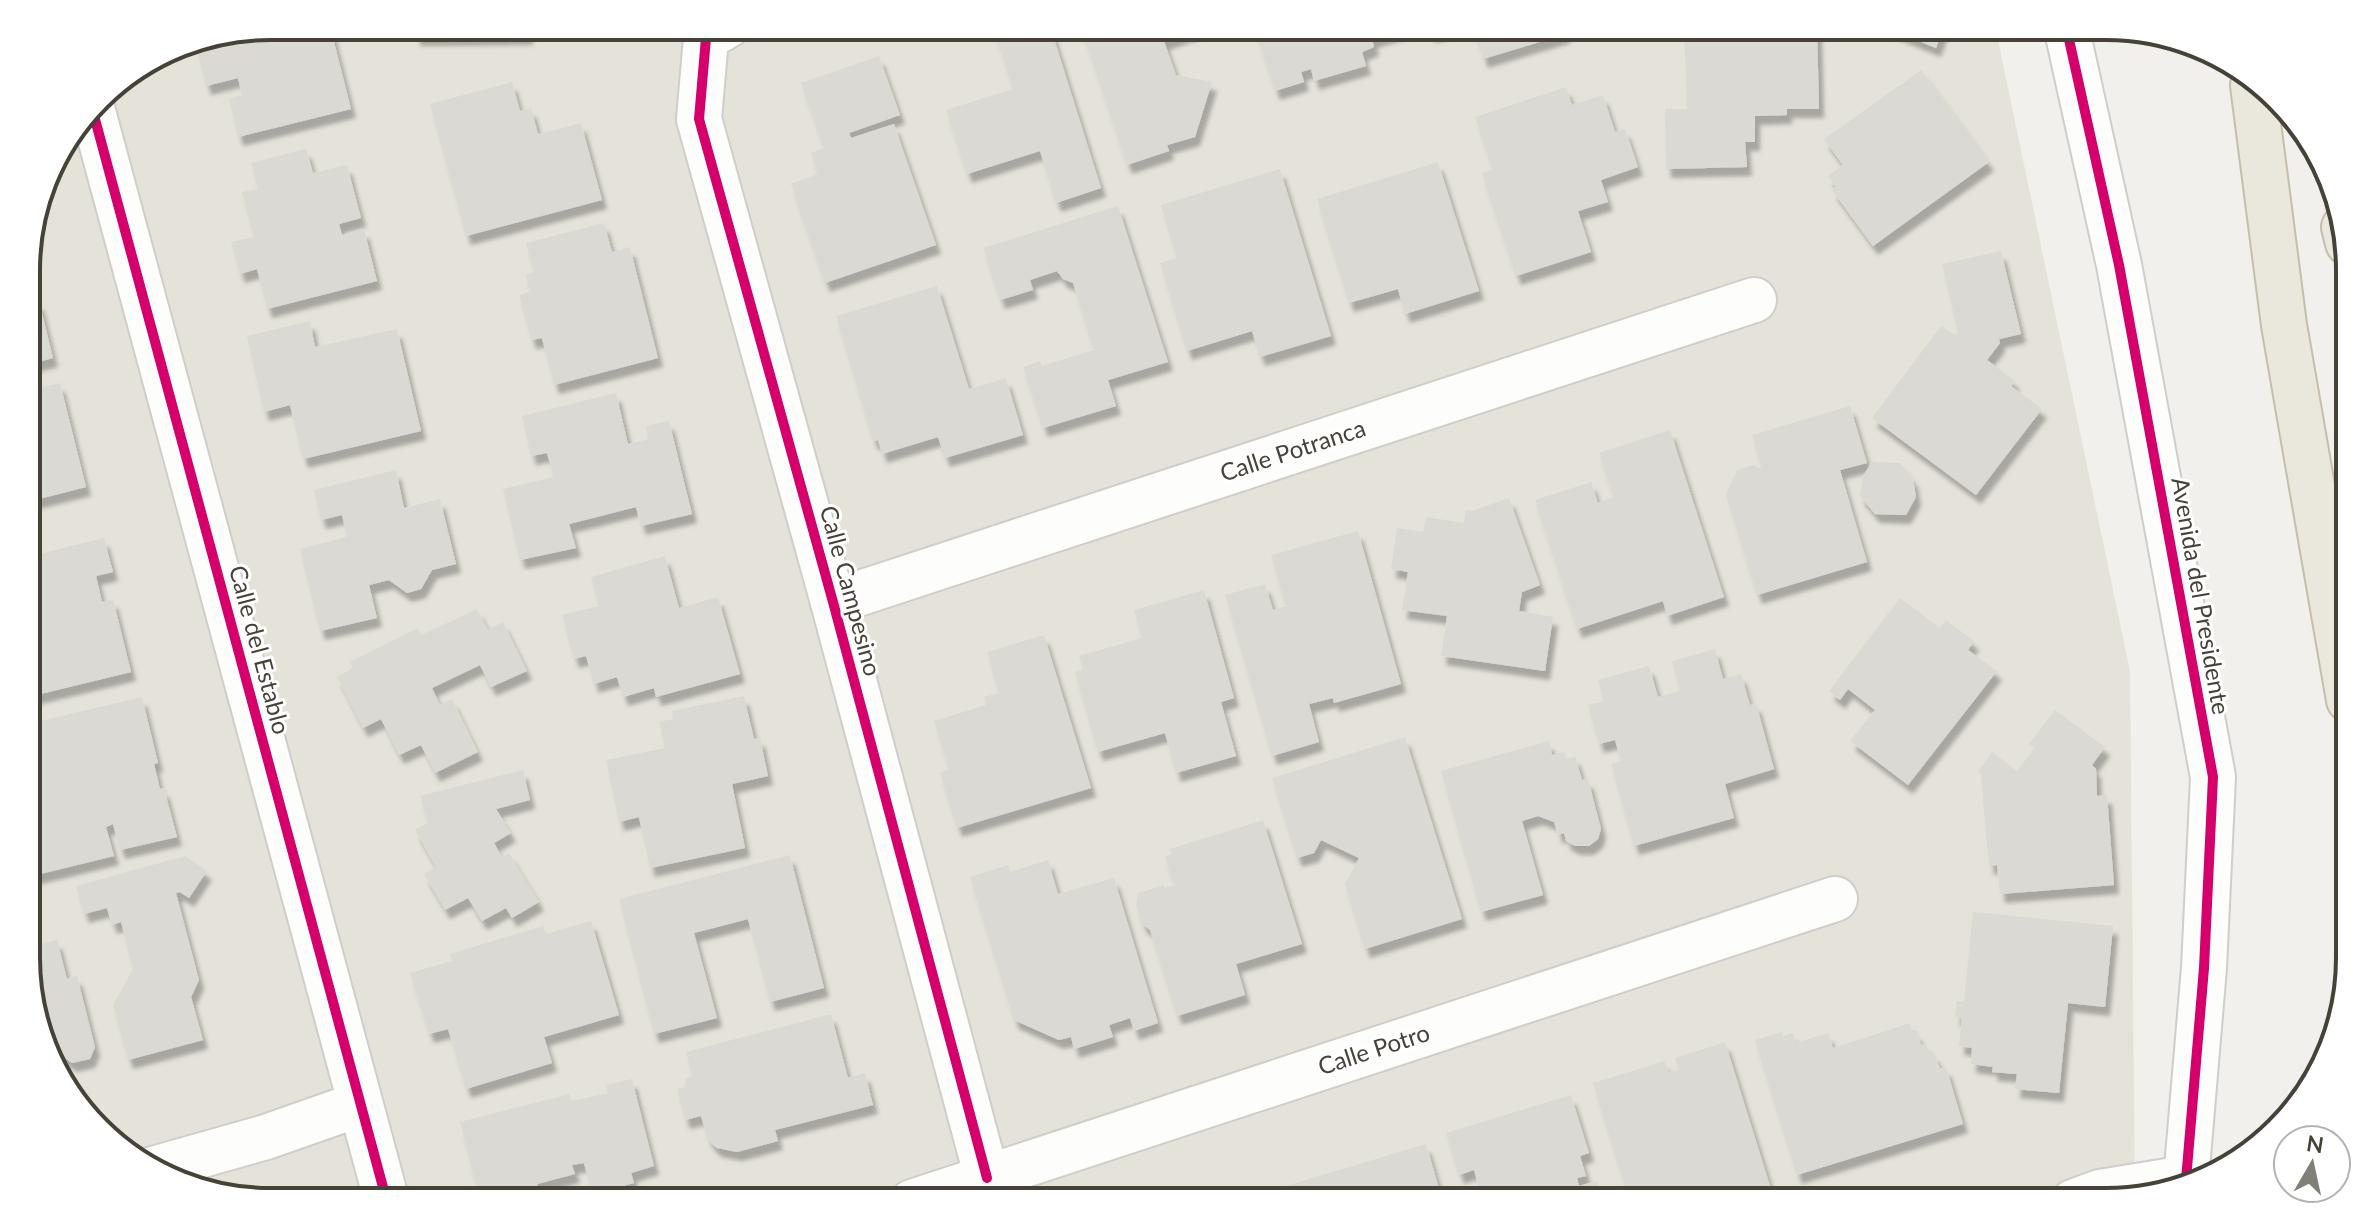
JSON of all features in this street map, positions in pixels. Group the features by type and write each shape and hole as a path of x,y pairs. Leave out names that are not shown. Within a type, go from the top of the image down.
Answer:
{"highway":[{"path":"2254,94 2284,325 2336,625"}],"street":[{"name":"Calle Campesino","path":"706,40 699,119 833,602 987,1178"},
{"name":"Avenida del Presidente","path":"2069,40 2119,265 2213,777 2204,968 2186,1173"},
{"name":"Calle del Establo","path":"95,120 383,1188"},
{"name":"Calle Potranca","path":"833,602 1754,300"},
{"name":"Calle Potro","path":"956,1188 1835,899"},
{"path":"169,1164 266,1137 360,1104"}],"shaded area":[{"path":"255,40 1998,40 2130,671 2135,1186 270,1188 210,1180 155,1157 107,1121 87,1098 57,1046 42,988 40,255 48,210 57,182 87,130 130,87 182,57 225,44"}],"building":[{"path":"255,40 334,40 351,109 238,137 229,98 242,95 238,78 206,86 198,53"},
{"path":"997,40 1054,40 1101,188 1056,203 1040,151 967,174 946,110 1013,89"},
{"path":"1086,40 1167,40 1164,41 1176,75 1212,82 1195,137 1167,145 1169,151 1127,165"},
{"path":"1259,40 1372,40 1374,47 1362,52 1366,66 1314,81 1311,69 1301,72 1304,82 1275,91"},
{"path":"1477,40 1546,40 1483,59"},
{"path":"1685,40 1817,40 1819,109 1787,109 1787,115 1755,116 1755,142 1745,142 1747,167 1666,169 1665,109 1687,109"},
{"path":"1916,40 1939,40 1936,48"},
{"path":"879,56 900,115 849,133 851,138 894,124 936,245 825,283 791,184 818,174 811,153 824,148 801,83"},
{"path":"1921,70 1989,162 1873,246 1832,190 1836,187 1828,176 1843,165 1824,139"},
{"path":"512,82 520,111 531,108 538,134 581,123 602,200 466,236 430,104"},
{"path":"1566,87 1572,105 1603,95 1615,132 1625,129 1638,167 1601,180 1608,202 1578,211 1591,252 1516,276 1482,173 1493,169 1475,117"},
{"path":"306,149 313,173 347,165 361,218 339,224 342,235 364,229 377,281 267,309 257,269 240,274 231,242 254,237 242,192 258,189 251,163"},
{"path":"1438,162 1479,291 1405,314 1398,289 1349,303 1317,199"},
{"path":"1280,169 1331,336 1260,357 1252,331 1187,351 1160,263 1177,258 1161,205"},
{"path":"1118,206 1168,362 1108,380 1116,406 1043,428 1023,367 1040,361 1042,366 1094,350 1073,283 1063,279 1057,271 1030,280 1033,290 1000,300 983,248"},
{"path":"604,223 612,252 630,247 658,358 554,385 542,338 531,340 519,295 530,292 525,274 534,272 526,243"},
{"path":"2001,251 2021,334 1999,339 2000,343 1987,360 2015,381 2011,386 2042,409 1976,495 1872,418 1941,326 1955,335 1958,332 1942,264"},
{"path":"937,286 969,389 1006,378 1023,435 945,458 938,437 882,454 878,440 873,441 836,316"},
{"path":"40,305 53,358 40,362"},
{"path":"310,321 315,347 397,329 421,431 303,459 290,405 264,412 247,336"},
{"path":"60,383 86,487 40,499 40,388"},
{"path":"616,393 628,444 649,439 645,426 669,421 692,514 641,526 636,507 569,524 576,548 520,560 503,489 554,477 547,453 531,456 522,416"},
{"path":"1850,406 1867,463 1840,470 1867,562 1757,595 1726,494 1737,470 1754,465 1762,469 1752,435"},
{"path":"1670,430 1724,597 1667,616 1663,601 1577,629 1535,500 1591,482 1598,503 1614,497 1599,453"},
{"path":"1872,462 1900,463 1913,479 1916,497 1906,515 1875,514 1860,496 1863,476"},
{"path":"396,470 404,508 440,499 456,564 432,570 421,589 407,593 389,580 369,585 377,618 320,631 300,549 347,537 342,515 321,520 314,490"},
{"path":"1509,498 1540,585 1522,592 1519,611 1553,617 1545,671 1441,656 1447,616 1402,610 1408,572 1391,569 1397,528 1423,532 1426,517 1464,523 1466,510 1472,511"},
{"path":"1358,531 1401,684 1334,703 1333,698 1309,704 1319,742 1272,756 1225,595 1265,584 1273,610 1286,606 1271,555"},
{"path":"104,538 113,572 96,576 102,602 113,599 131,672 40,694 40,554"},
{"path":"665,556 679,608 718,597 740,674 656,697 654,688 623,697 617,677 594,684 586,656 574,659 562,615 599,606 591,577"},
{"path":"1204,590 1234,698 1221,702 1236,756 1176,773 1165,733 1098,752 1075,672 1083,670 1079,656 1142,638 1134,610"},
{"path":"1900,598 1940,628 1946,620 1974,641 1968,650 1997,671 1908,785 1850,741 1875,710 1848,689 1840,700 1829,691"},
{"path":"477,609 488,630 503,622 527,671 491,687 480,665 432,688 440,705 452,699 478,752 435,773 421,745 399,755 381,719 363,728 337,677 353,668 350,662 418,628 421,635"},
{"path":"1044,635 1091,788 957,828 940,773 949,769 934,721 986,705 984,697 999,693 987,652"},
{"path":"1715,649 1723,679 1741,674 1750,705 1756,703 1774,769 1725,784 1734,818 1634,846 1611,764 1621,761 1615,740 1599,744 1588,705 1604,701 1598,680 1649,666 1658,697 1680,691 1672,661"},
{"path":"744,696 754,739 760,738 768,776 732,784 745,848 650,868 639,817 619,822 606,760 665,748 659,722 673,719 672,711"},
{"path":"142,697 158,763 154,764 160,789 164,788 177,837 120,850 113,824 106,827 114,856 40,874 40,721"},
{"path":"2055,710 2105,747 2092,765 2096,769 2097,796 2107,795 2114,885 2000,894 1997,865 1989,866 1983,776 1978,772 1992,752 2017,771 2035,748 2029,744"},
{"path":"1405,737 1462,919 1365,949 1345,884 1359,858 1321,840 1314,853 1297,858 1272,778"},
{"path":"1549,741 1552,755 1564,752 1566,759 1575,756 1582,780 1588,779 1601,829 1598,839 1589,846 1575,846 1566,841 1564,833 1558,835 1554,822 1538,816 1522,821 1543,895 1481,912 1441,771"},
{"path":"523,770 530,800 496,809 511,833 494,843 502,857 509,853 539,902 512,918 506,908 482,921 468,898 445,910 424,874 436,867 415,830 428,823 420,796"},
{"path":"1263,820 1302,944 1236,964 1245,995 1177,1016 1150,930 1142,924 1136,906 1138,893 1174,885 1165,857 1172,854 1170,849"},
{"path":"790,855 824,988 770,1002 748,919 694,933 717,1018 654,1034 619,899"},
{"path":"185,856 207,871 189,898 176,893 199,980 191,997 203,1040 128,1060 113,1005 133,969 121,922 112,925 107,908 84,914 76,886"},
{"path":"1048,860 1058,894 1114,878 1158,1023 1134,1031 1130,1018 1109,1025 1113,1037 1074,1049 1071,1037 1059,1040 1014,1020 970,877 1008,865 1010,872"},
{"path":"1973,912 2113,926 2105,1007 2068,1003 2059,1093 2015,1089 2017,1074 1992,1072 1993,1067 1971,1064 1972,1048 1959,1046 1962,1018 1955,1017 1957,1001 1964,1001"},
{"path":"591,921 619,1015 544,1037 552,1063 466,1089 448,1029 429,1034 410,973 452,961 450,954 543,926 546,934"},
{"path":"57,940 67,979 77,976 95,1047 90,1059 72,1063 62,1056 57,1046 42,988 40,944"},
{"path":"831,1014 848,1078 865,1073 873,1105 775,1130 778,1141 737,1152 712,1144 701,1116 685,1120 677,1089 685,1087 686,1079 692,1075 686,1052"},
{"path":"1910,1023 1921,1045 1926,1044 1930,1054 1934,1053 1940,1069 1946,1067 1963,1124 1797,1175 1755,1040 1782,1032 1783,1036 1793,1033 1796,1043 1828,1033 1833,1048"},
{"path":"1725,1042 1771,1188 1626,1188 1593,1083 1665,1061 1668,1072 1679,1070 1675,1058"},
{"path":"632,1079 654,1166 631,1173 634,1183 615,1188 590,1188 584,1163 572,1165 575,1174 537,1184 538,1188 476,1188 460,1122 569,1094 571,1101 608,1093 606,1085"},
{"path":"1571,1095 1589,1153 1580,1156 1586,1176 1577,1178 1579,1186 1597,1181 1599,1188 1479,1188 1474,1170 1459,1175 1446,1133"},
{"path":"1426,1144 1439,1188 1287,1188"}],"cycle path":[{"path":"706,40 699,119 833,602 987,1178"},
{"path":"2069,40 2119,265 2213,777 2204,968 2187,1173"},
{"path":"95,120 383,1188"}]}
